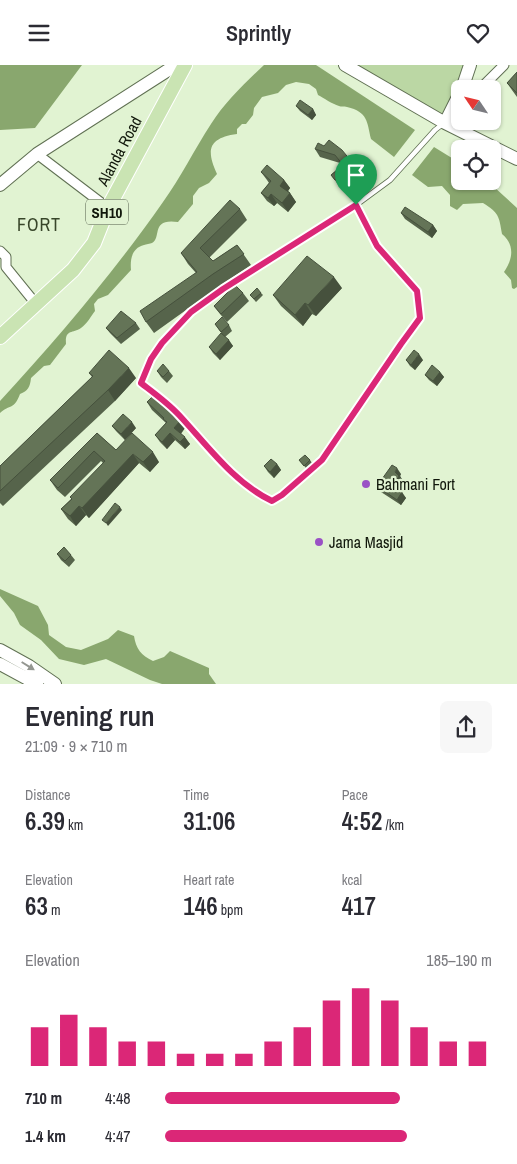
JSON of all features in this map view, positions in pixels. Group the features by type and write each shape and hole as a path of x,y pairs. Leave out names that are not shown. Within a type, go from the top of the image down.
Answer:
{"main road":[{"name":"Alanda Road","path":"0,337 73,270 94,243 108,208 185,65"}],"street":[{"path":"0,185 37,154 176,65"},
{"path":"345,65 445,123 517,159"},
{"path":"465,80 470,65"},
{"path":"489,80 504,65"},
{"path":"445,123 451,111"},
{"path":"445,123 451,117"},
{"path":"37,154 108,208"},
{"path":"0,251 6,257 3,270 36,304"},
{"path":"0,650 29,666 55,684"},
{"path":"0,663 37,684"}],"lane":[{"path":"356,205 377,246 417,291 420,318 322,460 282,495 272,501 262,497 241,480 216,456 178,413 141,383 151,359 162,343 191,312 223,289 356,205 372,195 390,180 435,130 445,123"}],"shaded area":[{"path":"0,65 82,65 35,128 0,130"},
{"path":"264,65 316,65 415,130 394,157 371,139 363,115 354,109 328,101 318,95 316,89 309,84 296,82 286,85 278,93 262,97 246,124 242,124 237,129 237,134 227,136 215,142 212,147 211,158 217,174 209,183 199,188 193,196 193,204 178,222 164,223 160,226 152,243 140,246 134,251 131,270 108,295 98,299 94,304 95,311 81,328 68,334 66,344 50,365 44,366 31,378 25,392 20,394 12,406 0,413 0,401 64,329 105,279 170,193 217,116 236,93"},
{"path":"357,65 465,65 460,80 451,80 451,98 441,115"},
{"path":"434,147 451,157 451,190 497,190 517,208 517,287 512,288 511,280 504,272 511,257 511,247 502,234 499,219 495,212 483,203 463,204 457,210 450,206 450,195 442,186 428,187 412,175"},
{"path":"0,589 38,606 48,625 49,635 66,647 81,650 108,639 118,630 134,636 140,651 153,661 164,657 170,651 209,668 209,674 216,684 162,684 106,659 84,665 59,659 41,640 20,625 14,613 0,596"}],"building":[{"path":"517,72 517,93 507,83"},
{"path":"300,100 313,109 308,115 296,106"},
{"path":"329,140 342,150 360,172 353,178 347,170 335,180 331,175 343,165 335,155 315,149 318,143 324,146"},
{"path":"267,165 284,180 280,186 290,193 282,203 271,194 268,198 261,193 271,181 261,172"},
{"path":"230,200 240,209 200,248 213,261 237,245 244,254 146,322 140,311 197,272 181,253"},
{"path":"405,207 433,225 428,232 401,213"},
{"path":"307,256 334,277 308,305 305,303 295,315 273,295"},
{"path":"235,285 243,293 221,314 214,306"},
{"path":"257,288 261,293 254,299 250,295"},
{"path":"121,311 136,323 117,338 106,328"},
{"path":"222,317 229,325 221,332 215,324"},
{"path":"221,333 229,340 216,354 209,347"},
{"path":"109,350 129,368 0,491 0,466 93,376 89,373"},
{"path":"414,350 419,354 411,365 406,360"},
{"path":"163,364 169,371 163,377 157,371"},
{"path":"432,365 440,372 433,381 425,375"},
{"path":"153,396 180,421 174,428 185,437 180,442 170,433 162,442 155,435 167,422 147,402"},
{"path":"123,414 132,422 121,434 112,426"},
{"path":"97,433 116,450 132,433 153,452 143,462 133,454 82,508 79,506 70,516 61,509 105,461 94,451 58,488 50,480"},
{"path":"305,455 310,460 304,466 299,460"},
{"path":"271,459 277,464 270,472 264,466"},
{"path":"392,465 397,468 395,472 399,476 394,487 402,492 397,500 377,486"},
{"path":"115,503 120,507 106,523 102,520"},
{"path":"64,547 71,555 65,561 57,554"}],"place":[{"name":"Bahmani Fort","path":"366,484"},
{"name":"Jama Masjid","path":"319,542"}],"district":[{"name":"FORT","path":"39,224"}],"route":[{"path":"356,205 377,246 417,291 420,318 322,460 282,495 272,501 262,497 241,480 216,456 178,413 141,383 151,359 162,343 191,312 223,289 356,205"}]}
